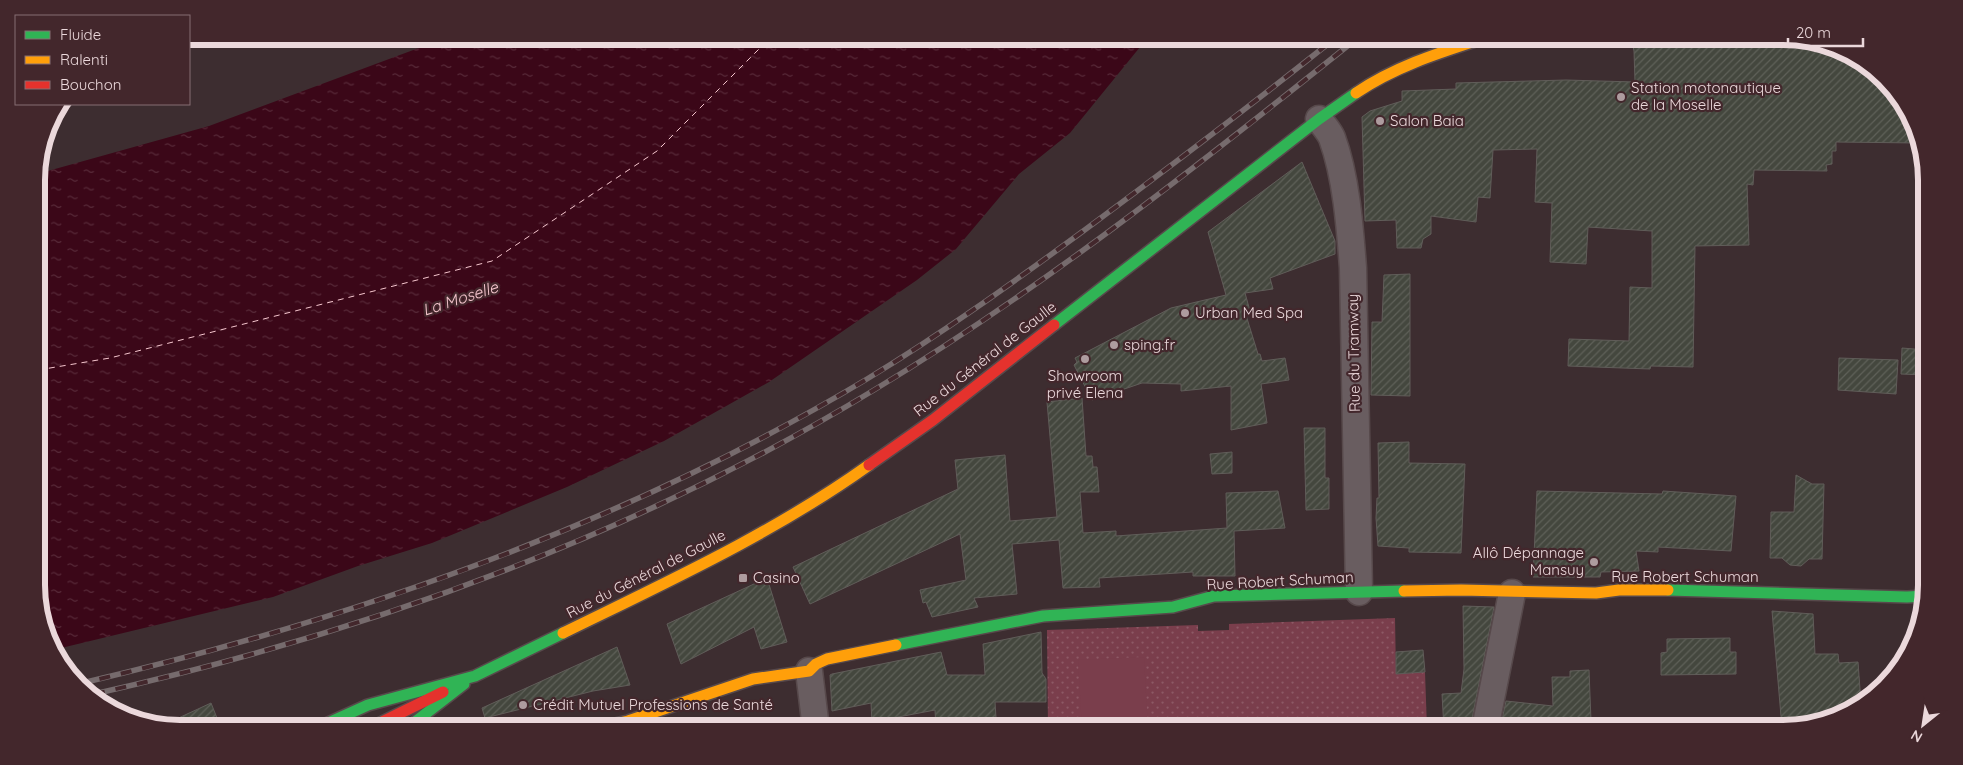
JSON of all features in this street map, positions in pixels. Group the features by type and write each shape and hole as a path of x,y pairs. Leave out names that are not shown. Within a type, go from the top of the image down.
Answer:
{"main road":[{"name":"Rue du Général de Gaulle","path":"335,720 368,705 475,676 719,556 837,488 933,420 1319,119 1367,86 1424,58 1464,45"},
{"name":"Rue Robert Schuman","path":"631,720 752,679 809,671 816,664 827,659 1043,616 1173,607 1214,596 1461,590 1512,593 1596,593 1647,589 1918,596"},
{"name":"Rue du Général de Gaulle","path":"418,720 475,676"},
{"path":"386,720 475,676"}],"street":[{"name":"Rue du Tramway","path":"1319,119 1332,137 1350,226 1353,268 1359,592"},
{"path":"1487,720 1512,593"},
{"path":"809,671 815,720"}],"shaded area":[{"path":"1395,618 1396,674 1425,672 1427,720 1048,720 1047,630 1198,625 1198,631 1229,630 1229,624"},
{"path":"1144,657 1148,720 1081,720 1078,660"}],"water":[{"name":"La Moselle","path":"1142,45 1070,133 1019,174 956,249 917,280 769,382 664,441 567,487 432,543 358,566 273,597 61,648 52,628 46,603 45,585 45,172 209,126 424,46"}],"building":[{"path":"1633,45 1783,45 1801,46 1826,52 1858,68 1884,91 1900,112 1912,143 1836,142 1836,151 1832,151 1832,164 1826,165 1827,171 1754,170 1753,185 1747,184 1749,245 1695,246 1693,367 1651,366 1650,369 1568,366 1569,339 1629,341 1630,287 1652,288 1652,231 1588,227 1586,264 1550,262 1552,203 1535,202 1537,149 1493,150 1490,198 1478,197 1476,222 1431,216 1431,234 1423,239 1421,248 1397,248 1396,220 1365,221 1362,117 1370,111 1402,101 1402,91 1456,89 1456,83 1566,80 1635,82"},
{"path":"1302,162 1335,241 1335,254 1270,278 1273,289 1245,293 1250,311 1245,312 1258,354 1260,354 1262,361 1285,358 1289,380 1261,384 1267,423 1231,430 1231,386 1181,391 1181,384 1142,383 1092,400 1074,365 1077,362 1075,358 1171,308 1226,295 1208,232"},
{"path":"1410,274 1410,396 1371,395 1372,322 1382,322 1384,275"},
{"path":"1902,348 1918,349 1918,375 1901,374"},
{"path":"1839,358 1898,360 1896,394 1838,390"},
{"path":"1082,398 1086,456 1092,456 1093,467 1097,467 1099,492 1080,492 1083,533 1116,531 1116,536 1227,528 1226,493 1278,491 1285,528 1234,531 1235,576 1193,576 1193,572 1099,578 1100,587 1063,588 1059,540 1012,544 1017,594 974,598 978,607 932,617 926,602 923,603 920,590 966,580 960,534 810,604 793,567 958,489 955,460 1005,455 1010,521 1057,517 1047,402"},
{"path":"1304,428 1325,428 1325,478 1329,478 1329,509 1306,510"},
{"path":"1409,442 1409,463 1465,464 1461,553 1409,552 1409,548 1378,546 1376,518 1377,498 1379,498 1378,443"},
{"path":"1232,452 1232,473 1212,474 1210,454"},
{"path":"1796,475 1812,484 1824,484 1822,559 1809,559 1801,566 1790,565 1782,558 1770,558 1771,512 1794,512"},
{"path":"1537,491 1662,494 1663,491 1736,496 1731,551 1658,547 1658,552 1636,551 1639,571 1601,572 1600,577 1533,577"},
{"path":"767,578 787,642 761,649 754,627 681,664 667,624"},
{"path":"1463,606 1494,607 1472,720 1443,720 1442,694 1461,693 1464,669"},
{"path":"1772,611 1813,614 1815,654 1838,654 1839,663 1858,662 1860,695 1843,706 1826,713 1792,720 1781,720"},
{"path":"1041,632 1042,673 1046,679 1046,702 995,702 996,718 987,720 936,720 935,710 882,720 872,720 871,703 832,711 830,675 832,674 941,652 947,675 985,675 983,644"},
{"path":"1730,638 1730,652 1736,652 1736,674 1661,675 1661,653 1667,652 1667,639"},
{"path":"617,647 630,685 593,691 485,718 482,708"},
{"path":"1423,650 1425,672 1396,674 1396,652"},
{"path":"1589,670 1591,720 1502,720 1506,701 1553,706 1552,677 1570,677 1570,671"},
{"path":"211,703 218,720 180,720 175,720"}],"ferry route":[{"path":"45,369 110,358 492,261 657,151 763,45"}],"railway":[{"path":"87,682 181,659 283,630 384,598 484,562 583,523 679,479 774,431 867,379 978,306 1150,182 1326,45"},
{"path":"99,693 196,669 297,641 397,609 496,574 594,534 690,490 783,442 874,390 938,350 1062,266 1183,176 1349,45"}],"traffic: fast":[{"path":"1054,325 1319,119 1356,93"},
{"path":"1668,590 1918,596"},
{"path":"896,645 1043,616 1173,607 1214,596 1404,591"},
{"path":"335,720 368,705 475,676 563,633"},
{"path":"418,720 464,684"}],"traffic: slow":[{"path":"1356,93 1388,74 1463,45"},
{"path":"563,633 758,535 833,490 869,465"},
{"path":"1404,591 1461,590 1596,593 1619,590 1668,590"},
{"path":"631,720 753,679 809,671 816,664 827,659 896,645"}],"traffic: jam":[{"path":"869,465 933,420 1054,325"},
{"path":"386,720 443,692"}],"place":[{"name":"Station motonautique de la Moselle","path":"1621,97"},
{"name":"Salon Baia","path":"1380,121"},
{"name":"Urban Med Spa","path":"1185,313"},
{"name":"sping.fr","path":"1114,345"},
{"name":"Showroom privé Elena","path":"1085,359"},
{"name":"Allô Dépannage Mansuy","path":"1594,562"},
{"name":"Casino","path":"743,578"},
{"name":"Crédit Mutuel Professions de Santé","path":"523,705"}]}
